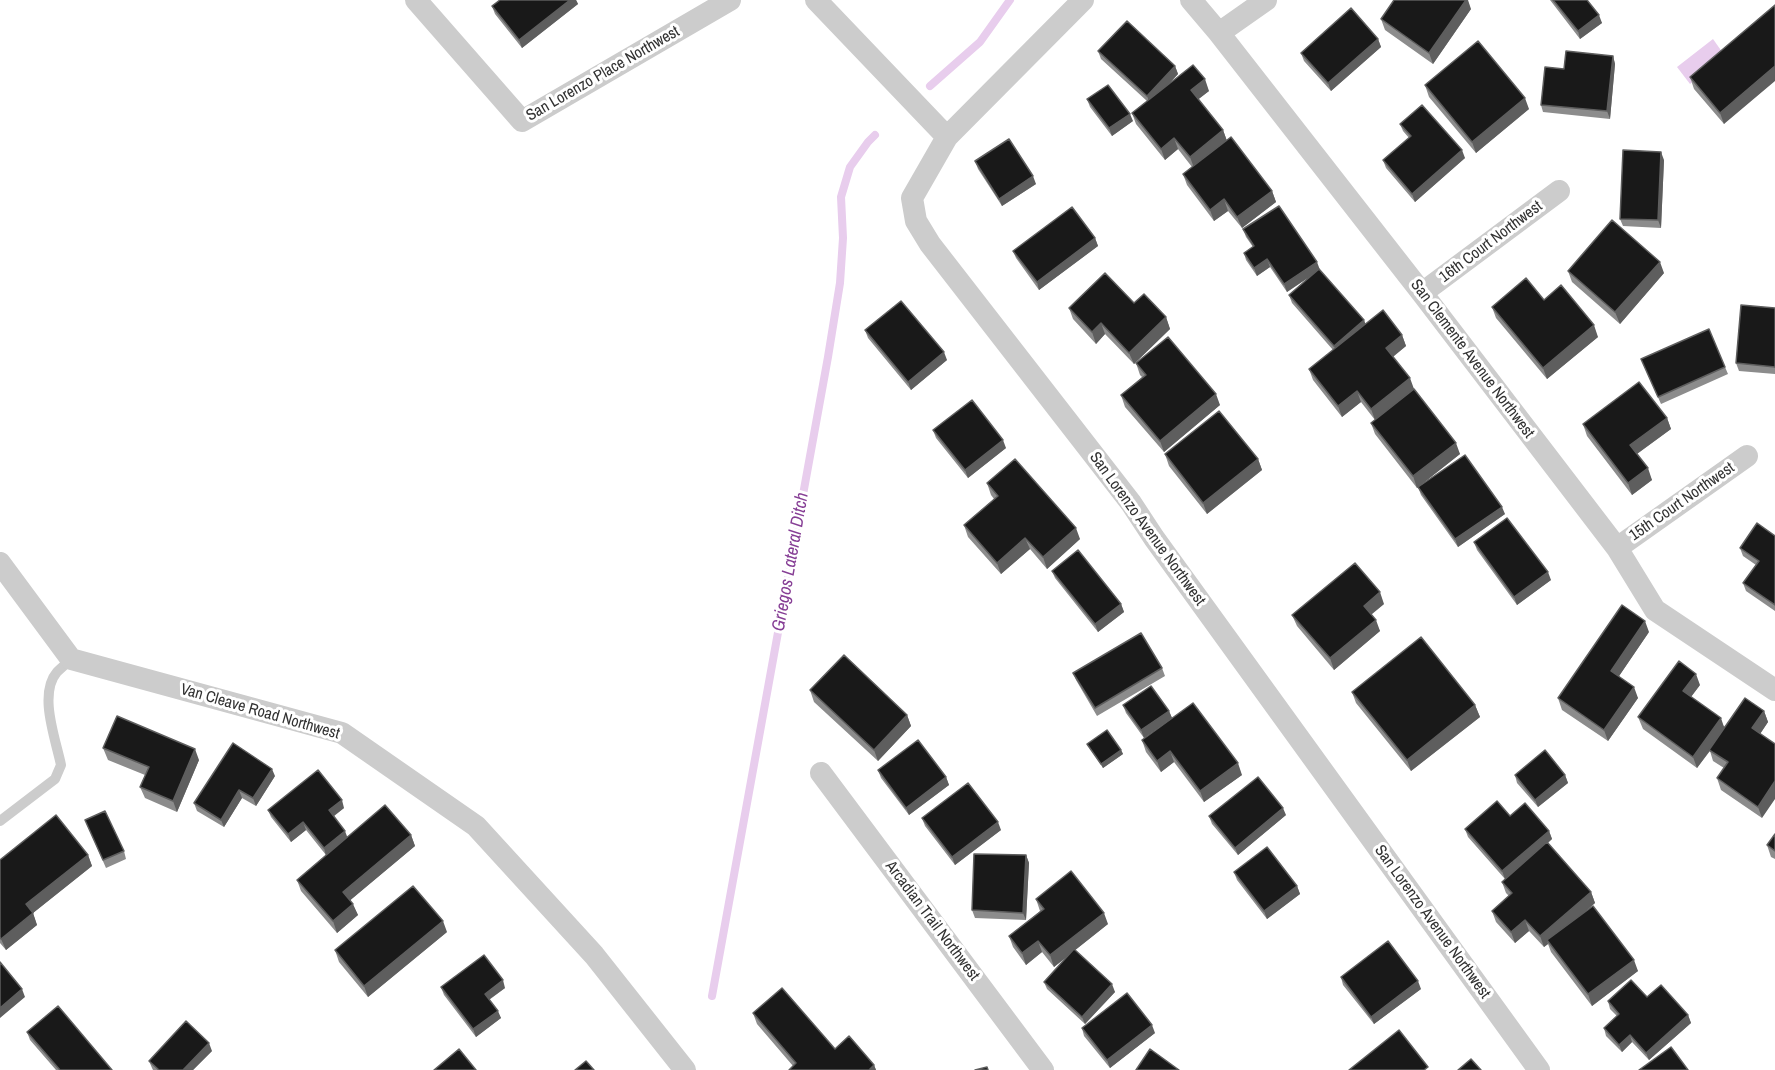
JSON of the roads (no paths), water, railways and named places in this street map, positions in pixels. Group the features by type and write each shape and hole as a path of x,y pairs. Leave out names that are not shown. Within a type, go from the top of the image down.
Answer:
{"street":[{"name":"San Lorenzo Place Northwest","path":"416,0 522,122 730,0"},
{"path":"816,0 947,137 1083,0"},
{"name":"San Clemente Avenue Northwest","path":"1191,0 1422,293 1617,548 1655,610 1775,690"},
{"path":"1219,33 1266,0"},
{"name":"San Lorenzo Avenue Northwest","path":"947,137 912,198 916,221 930,244 1131,503 1539,1070"},
{"name":"16th Court Northwest","path":"1422,293 1559,190"},
{"name":"15th Court Northwest","path":"1617,548 1747,456"},
{"path":"0,563 71,660"},
{"name":"Van Cleave Road Northwest","path":"71,660 342,733 476,826 594,955 685,1070"},
{"name":"Arcadian Trail Northwest","path":"821,773 1043,1070"}],"lane":[{"path":"0,821 55,779 60,772 61,765 48,703 50,683 56,673 71,660"}],"waterway":[{"name":"Griegos Lateral Ditch","path":"930,86 980,42 1010,0"},
{"name":"Griegos Lateral Ditch","path":"712,996 840,283 843,238 841,197 850,167 875,135"}]}
